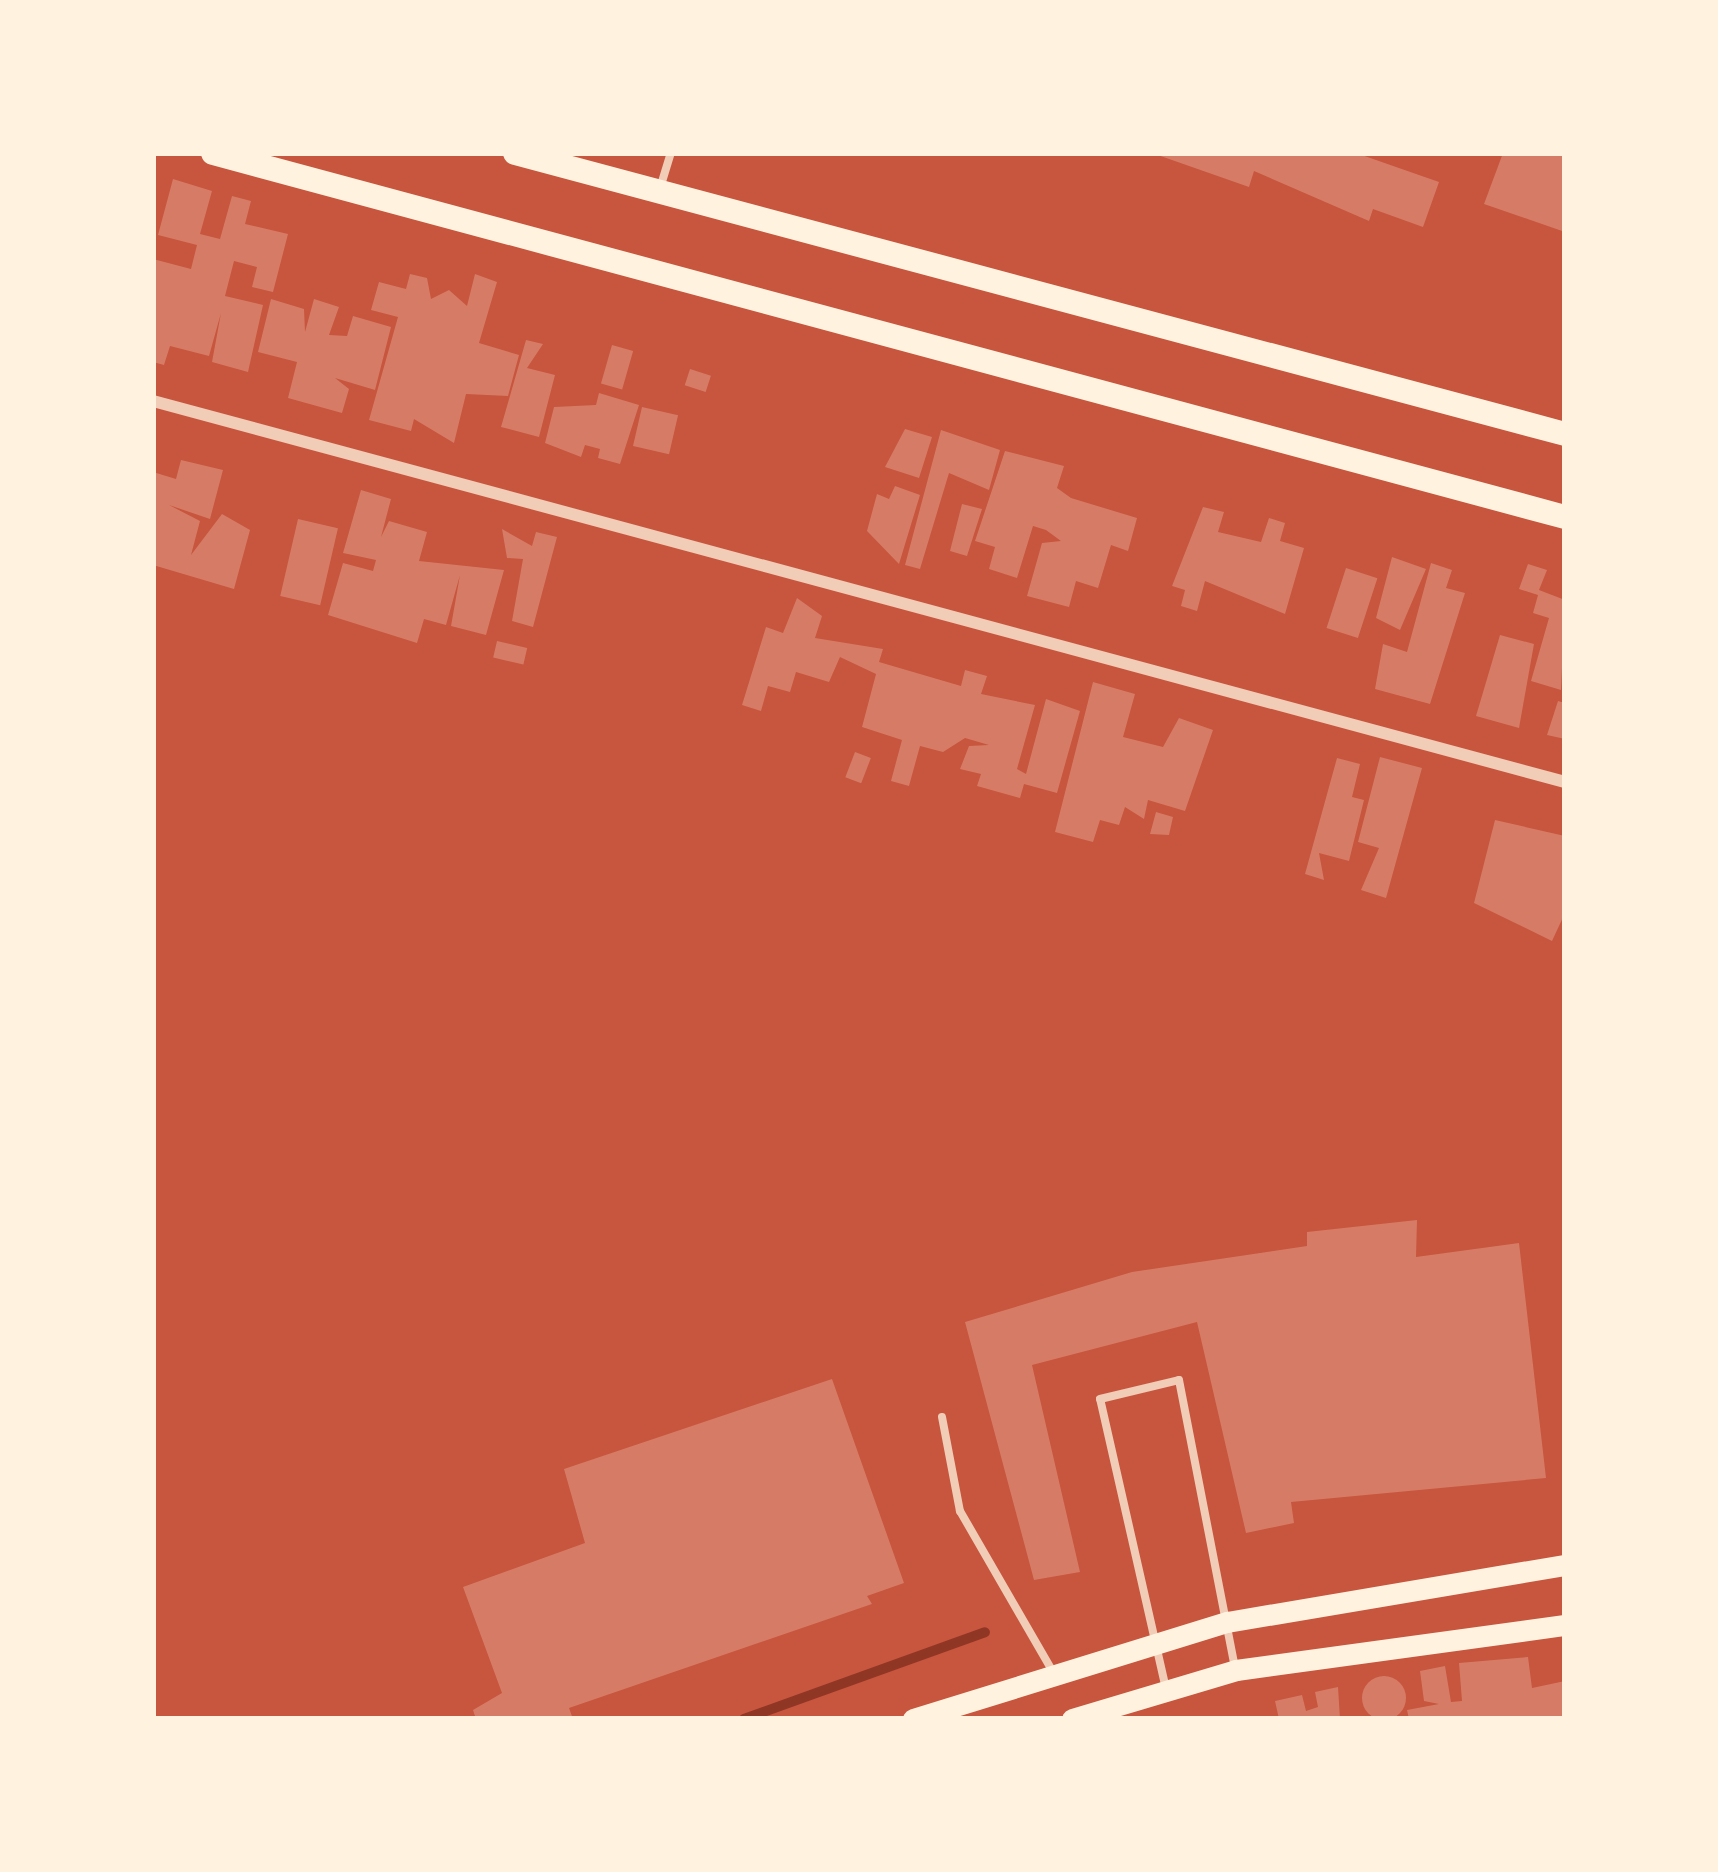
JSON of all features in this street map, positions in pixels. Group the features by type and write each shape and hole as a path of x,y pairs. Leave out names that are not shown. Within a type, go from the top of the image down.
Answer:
{"main road":[{"path":"213,153 1565,517"},
{"path":"515,153 1565,434"},
{"path":"914,1719 1227,1622 1565,1565"},
{"path":"1072,1719 1236,1670 1565,1625"}],"street":[{"path":"153,401 1565,782"}],"lane":[{"path":"659,192 670,153"},
{"path":"1166,1689 1100,1399 1179,1380 1236,1670"},
{"path":"943,1417 960,1511 1054,1673"}],"building":[{"path":"1152,153 1356,153 1439,182 1423,227 1373,209 1369,221 1254,171 1249,187"},
{"path":"1503,153 1565,153 1565,232 1484,204"},
{"path":"173,179 212,191 200,234 220,239 232,196 251,201 245,224 288,234 273,292 252,287 257,267 234,261 225,296 263,305 248,372 212,362 221,313 209,356 170,346 164,365 153,362 153,259 191,269 197,245 158,235"},
{"path":"410,274 427,278 431,299 449,290 467,306 475,274 497,282 479,343 519,355 508,396 466,394 454,443 414,419 411,431 369,420 398,317 371,310 379,282 406,289"},
{"path":"271,299 304,309 305,332 314,299 339,307 329,335 347,336 353,316 391,327 375,390 335,378 349,389 342,413 288,398 297,362 258,352"},
{"path":"526,340 543,344 527,368 555,375 539,437 501,427"},
{"path":"612,345 633,351 622,390 601,383"},
{"path":"690,369 711,376 706,392 685,385"},
{"path":"599,393 639,405 620,464 598,458 600,449 585,445 581,457 545,443 554,407 596,405"},
{"path":"642,407 678,415 669,454 633,446"},
{"path":"905,429 932,437 919,478 885,467"},
{"path":"941,430 1000,450 989,490 949,473 920,569 905,565"},
{"path":"1005,451 1064,466 1057,488 1071,498 1137,518 1128,551 1111,545 1098,588 1076,581 1069,607 1027,596 1042,543 1061,541 1046,530 1033,526 1017,578 989,569 995,547 975,541"},
{"path":"181,460 223,470 210,519 169,505 200,521 191,555 222,514 250,530 234,589 153,565 153,472 176,479"},
{"path":"895,486 920,495 899,564 867,531 877,494 889,499"},
{"path":"361,490 391,499 381,537 389,521 427,532 419,561 504,570 486,635 451,626 460,575 446,625 424,619 417,643 328,615 343,563 373,571 376,560 343,553"},
{"path":"962,504 982,509 967,556 950,551"},
{"path":"1203,507 1224,512 1218,532 1261,542 1269,518 1285,523 1280,541 1304,548 1285,614 1205,581 1197,611 1181,606 1185,590 1172,586"},
{"path":"298,519 338,528 320,605 280,596"},
{"path":"502,529 532,546 536,532 557,537 533,627 512,621 523,559 507,558"},
{"path":"1392,557 1426,569 1400,630 1376,618"},
{"path":"1431,563 1452,570 1446,588 1465,593 1430,704 1375,689 1383,644 1407,652"},
{"path":"1528,564 1547,570 1539,590 1565,600 1561,690 1531,681 1549,618 1533,613 1538,595 1519,589"},
{"path":"1346,568 1377,578 1358,638 1327,628"},
{"path":"797,598 822,616 815,638 883,649 879,662 961,686 965,670 987,676 981,694 1035,705 1017,769 1026,774 1046,699 1080,711 1057,793 1024,784 1020,798 977,786 981,774 960,769 969,746 989,745 965,738 943,752 920,746 909,786 891,781 902,740 862,727 876,674 840,657 829,682 796,672 790,692 768,686 761,711 742,705 766,627 783,633"},
{"path":"1500,635 1534,644 1519,728 1476,716"},
{"path":"497,641 527,648 523,665 493,658"},
{"path":"1093,682 1135,694 1123,737 1163,747 1179,718 1213,730 1185,811 1148,800 1144,819 1125,807 1119,825 1100,820 1093,842 1055,832"},
{"path":"1558,701 1565,703 1565,739 1547,735"},
{"path":"855,752 871,758 861,783 845,777"},
{"path":"1380,757 1422,768 1386,898 1361,890 1379,848 1358,842"},
{"path":"1337,758 1360,764 1352,797 1364,800 1349,861 1319,853 1324,880 1305,874"},
{"path":"1156,812 1173,817 1169,835 1150,834"},
{"path":"1495,820 1565,836 1565,913 1552,941 1474,903"},
{"path":"1417,1220 1416,1257 1519,1243 1546,1478 1291,1502 1294,1523 1246,1533 1197,1322 1032,1365 1080,1572 1034,1580 965,1322 1132,1272 1307,1246 1307,1232"},
{"path":"832,1379 904,1583 867,1596 872,1604 569,1708 573,1719 476,1719 473,1710 502,1693 463,1587 585,1543 564,1469"},
{"path":"1528,1657 1532,1688 1565,1681 1565,1719 1409,1719 1407,1710 1439,1704 1424,1701 1420,1671 1445,1666 1451,1702 1462,1701 1459,1663"},
{"path":"1384,1676 1400,1682 1406,1698 1400,1714 1384,1720 1368,1714 1362,1698 1368,1682"},
{"path":"1338,1687 1340,1719 1279,1719 1275,1701 1302,1695 1306,1711 1318,1707 1315,1692"}],"waterway":[{"path":"744,1719 985,1632"}]}
